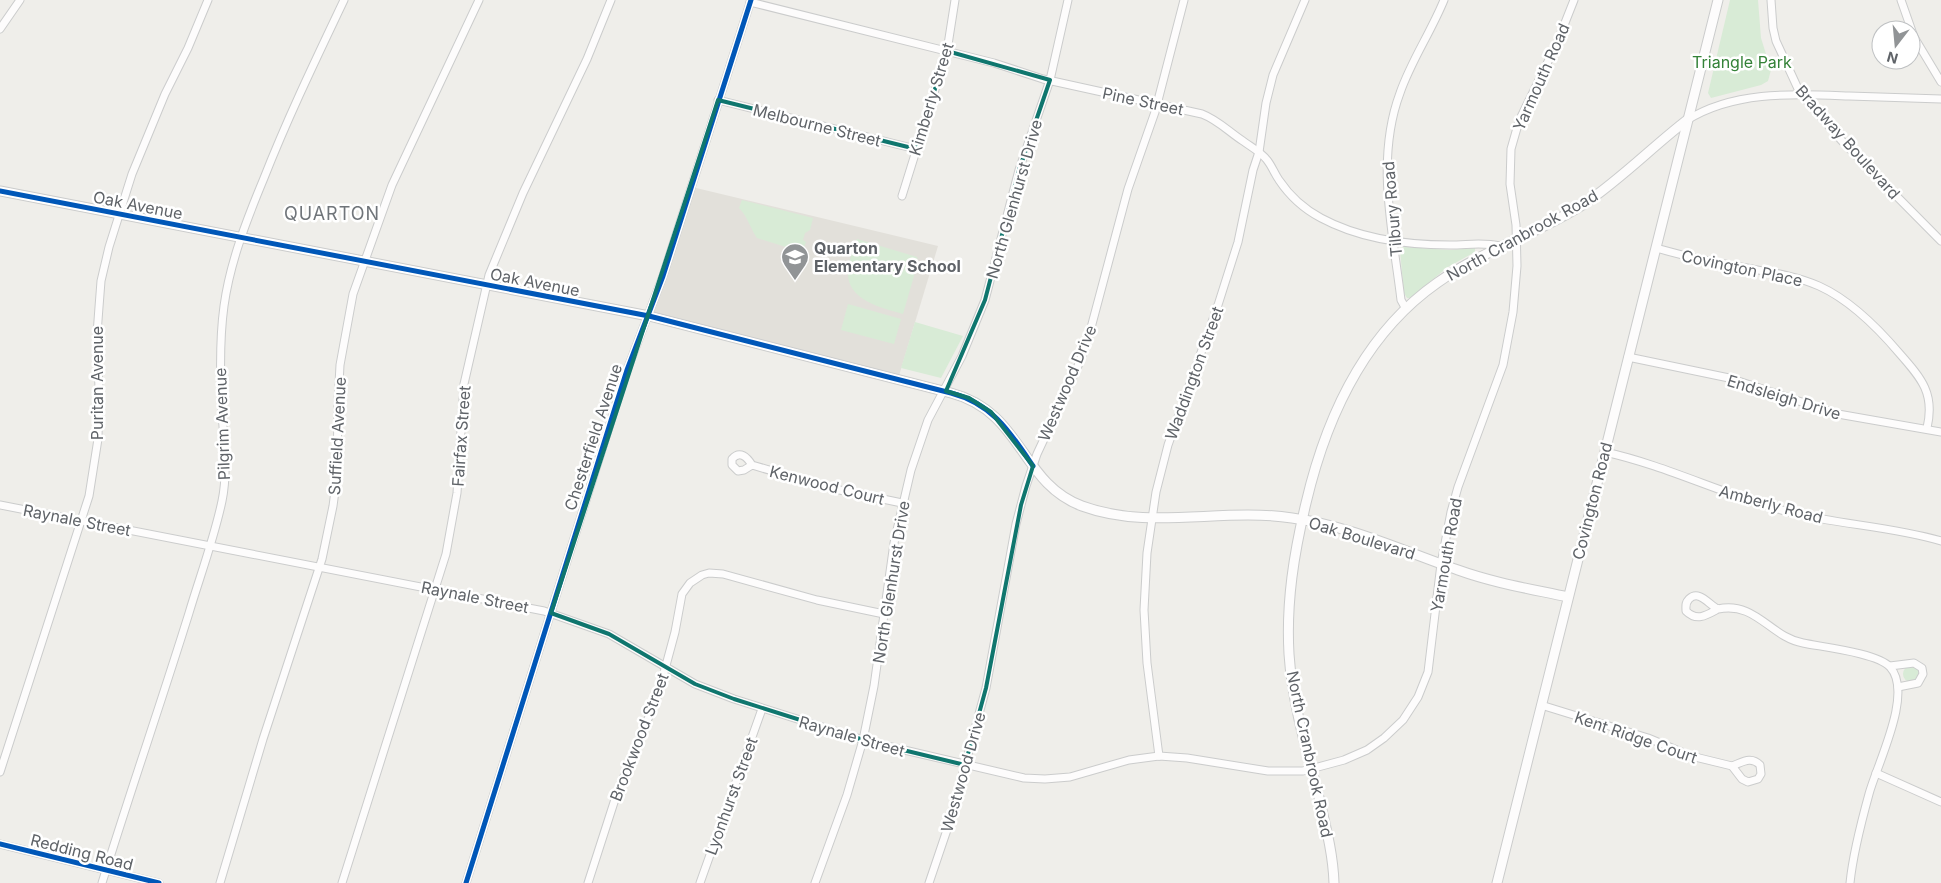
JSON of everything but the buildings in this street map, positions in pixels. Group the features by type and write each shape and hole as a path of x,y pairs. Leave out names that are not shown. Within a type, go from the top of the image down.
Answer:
{"street":[{"path":"0,29 20,0"},
{"name":"Puritan Avenue","path":"0,772 89,496 98,439 97,334 101,281 119,214 132,174 165,94 188,48 208,0"},
{"name":"Pilgrim Avenue","path":"102,883 222,502 226,475 220,369 222,320 228,285 253,204 291,112 344,0"},
{"name":"Suffield Avenue","path":"220,883 262,739 320,568 333,506 337,476 340,365 353,294 395,177 479,0"},
{"name":"Fairfax Street","path":"342,883 435,590 452,526 457,493 464,384 486,285 501,244 587,59 611,0"},
{"name":"Kimberly Street","path":"902,196 946,51 955,0"},
{"name":"North Glenhurst Drive","path":"815,883 847,794 863,740 875,678 890,568 902,503 928,420 944,391 983,308 1019,170 1050,80 1068,0"},
{"name":"Westwood Drive","path":"930,883 986,688 1021,505 1033,466 1088,339 1120,214 1157,104 1184,0"},
{"name":"Waddington Street","path":"1159,756 1147,663 1145,629 1144,582 1151,519 1168,445 1236,250 1253,170 1259,152 1272,75 1305,0"},
{"name":"Tilbury Road","path":"1406,309 1401,300 1394,241 1387,174 1388,150 1392,119 1409,69 1444,0"},
{"name":"Yarmouth Road","path":"1016,776 1045,779 1070,777 1129,760 1159,756 1187,758 1268,771 1296,772 1311,770 1344,760 1372,747 1394,730 1411,709 1428,672 1441,564 1451,512 1458,487 1503,365 1517,285 1516,238 1509,172 1514,136 1526,106 1557,43 1574,0"},
{"path":"1687,120 1718,0"},
{"name":"Bradway Boulevard","path":"1771,0 1772,28 1800,93 1841,140 1941,241"},
{"path":"1901,0 1914,37 1941,82"},
{"name":"Pine Street","path":"750,1 994,63 1050,80 1208,116 1268,160 1277,178 1290,194 1319,217 1354,232 1394,241 1436,245 1487,243 1500,246"},
{"name":"Chesterfield Avenue","path":"466,883 616,403 663,276 750,1"},
{"path":"1687,120 1695,115 1729,103 1772,94 1800,93 1941,99"},
{"name":"Melbourne Street","path":"718,100 916,149"},
{"name":"North Cranbrook Road","path":"1334,883 1327,833 1295,698 1289,639 1291,578 1302,519 1315,465 1341,399 1374,344 1406,309 1426,291 1452,272 1516,238 1555,221 1599,194 1687,120"},
{"name":"Covington Road","path":"1497,883 1687,120"},
{"name":"Oak Avenue","path":"0,191 649,316 944,391 969,398 991,412 1015,439 1033,466"},
{"name":"Covington Place","path":"1656,248 1708,261 1797,278 1834,294 1857,310 1915,370 1925,387 1931,408 1927,428"},
{"name":"Endsleigh Drive","path":"1628,357 1729,378 1838,414 1884,423 1927,428 1941,432"},
{"name":"Amberly Road","path":"1605,452 1652,465 1718,490 1783,510 1818,518 1903,532 1941,541"},
{"name":"Kenwood Court","path":"752,465 844,491 902,503"},
{"name":"Oak Boulevard","path":"1033,466 1050,487 1076,504 1106,513 1151,519 1237,514 1302,519 1375,539 1441,564 1507,585 1568,597"},
{"name":"Raynale Street","path":"0,505 551,613 608,634 702,687 762,709 863,740 1016,776"},
{"name":"Brookwood Street","path":"588,883 617,793 651,715 666,668 682,594 686,587 695,579 709,573 723,574 817,600 884,614"},
{"path":"1718,609 1732,607 1744,610 1789,639 1870,657 1890,666 1914,663 1922,668 1923,674 1918,683 1898,687"},
{"path":"1850,883 1860,829 1894,717 1898,687 1890,666"},
{"name":"Kent Ridge Court","path":"1541,705 1648,738 1691,756 1732,766"},
{"name":"Lyonhurst Street","path":"700,883 762,709"},
{"path":"1876,773 1941,802"},
{"name":"Redding Road","path":"0,844 158,883"}],"highlighted area":[{"path":"947,51 1050,80 1019,170 985,300 946,391 969,398 991,412 1033,466 1021,505 986,688 965,765 870,742 734,699 695,684 609,634 551,613 718,100 916,149"}],"shaded area":[{"name":"Quarton Elementary School","path":"692,187 938,246 898,379 651,317"}],"green space":[{"name":"Triangle Park","path":"1730,0 1758,0 1761,38 1771,70 1768,81 1761,85 1711,98 1708,93"},
{"path":"742,200 813,218 810,230 805,233 803,240 806,242 802,252 757,238 745,215 739,208"},
{"path":"857,239 917,257 918,262 903,314 875,305 858,295 852,288 848,269 850,257"},
{"path":"1401,248 1450,250 1475,248 1475,252 1448,267 1410,298 1407,298 1404,293 1400,251"},
{"path":"848,304 901,319 894,344 841,330"},
{"path":"915,322 963,336 941,378 901,368"},
{"path":"1908,666 1914,666 1919,671 1917,680 1908,682 1903,677 1903,671"}],"cycle path":[{"path":"466,883 627,370 663,276 751,0"},
{"path":"0,191 649,316 951,393 966,398 989,412 1008,431 1033,466"},
{"path":"0,844 159,883"}],"place":[{"name":"Quarton Elementary School","path":"795,281"}],"district":[{"name":"QUARTON","path":"332,213"}]}
